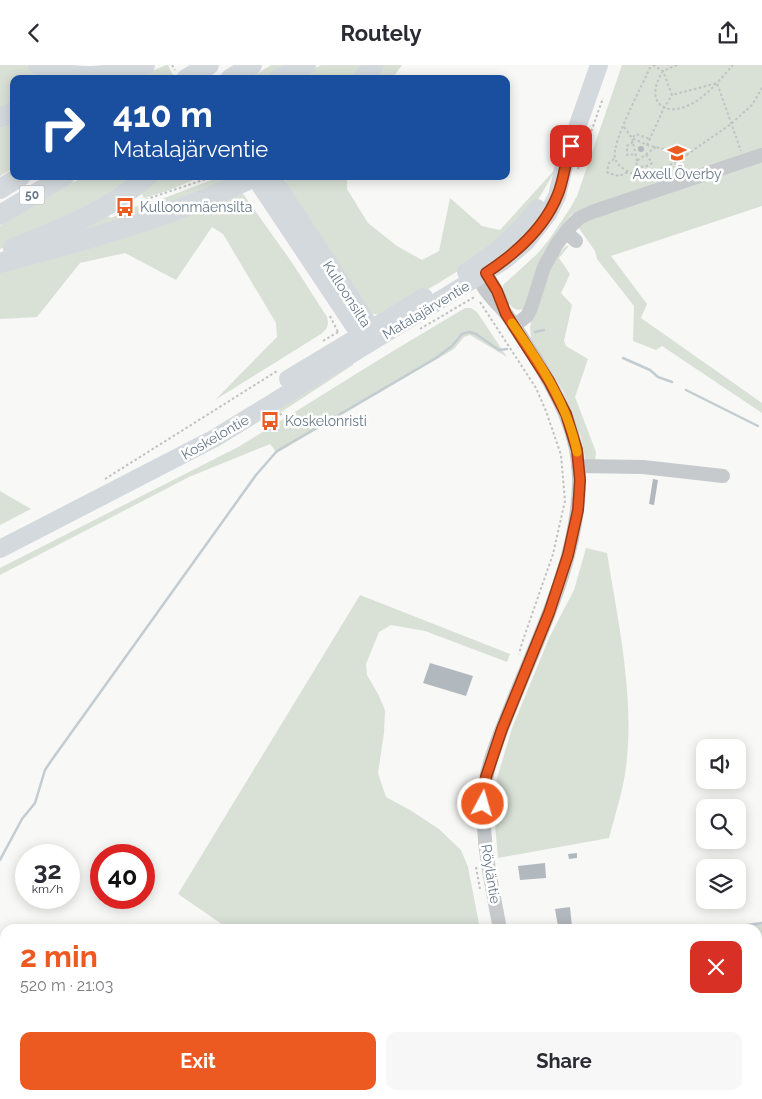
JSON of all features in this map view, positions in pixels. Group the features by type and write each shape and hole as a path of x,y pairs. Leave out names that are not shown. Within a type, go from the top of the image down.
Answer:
{"highway":[{"path":"38,65 50,71 69,75"},
{"path":"193,75 209,65"},
{"path":"236,75 252,65"},
{"path":"286,75 306,65"},
{"path":"365,75 374,65"},
{"path":"106,75 138,68"},
{"path":"118,75 138,68"},
{"name":"50","path":"0,189 15,180"},
{"name":"50","path":"0,215 58,180"},
{"path":"0,254 80,221 128,193 143,180"},
{"path":"0,263 144,221 186,206 246,180"}],"main road":[{"name":"Matalajärventie","path":"368,335 480,272 500,248 524,225 540,205 565,162 599,65"},
{"name":"Kulloonsilta","path":"258,180 368,335"},
{"name":"Kulloonsilta","path":"273,180 368,335"},
{"name":"Koskelontie","path":"0,549 132,480 165,456 368,335"}],"street":[{"path":"514,326 527,316 544,267 571,237 579,218 592,211 762,155"},
{"name":"Röyläntie","path":"480,272 490,297 514,326 549,381 566,414 577,450 578,466 578,510 568,555 549,613 502,729 486,777 483,804 486,843 499,924"},
{"path":"578,466 643,467 723,476"}],"path":[{"path":"672,95 663,71 652,65 616,148 615,159 628,172 642,177 666,168 688,155 731,124 752,105 762,88"},
{"path":"678,65 663,71 655,90 655,100 658,105 673,110 694,103 717,83 733,65"},
{"path":"647,145 672,95 717,83"},
{"path":"717,83 745,161"},
{"path":"624,126 632,138 636,154 635,175"},
{"path":"632,138 636,134 650,139"},
{"path":"632,138 647,145 688,155"},
{"path":"633,142 627,146 627,155 636,154"},
{"path":"637,161 656,147"},
{"path":"636,165 645,167 652,163 646,154"},
{"path":"615,159 609,163 608,173 618,177 628,172"},
{"path":"642,177 646,194"},
{"path":"137,199 139,201 146,201 204,180"},
{"path":"476,296 536,388 561,455 564,501 554,554 518,659"},
{"path":"316,345 338,332"},
{"path":"101,481 282,368"},
{"path":"476,862 480,891"}],"shaded area":[{"path":"0,65 26,65 48,75 10,75 10,105 0,108"},
{"path":"168,65 173,75 142,75"},
{"path":"271,65 295,65 275,75 255,75"},
{"path":"321,65 367,65 358,75 301,75"},
{"path":"381,65 402,65 395,75 373,75"},
{"name":"Axxell Överby","path":"622,65 762,65 762,206 611,256 647,304 641,318 762,403 762,413 662,346 656,350 633,341 634,306 597,259 595,251 578,227 580,224 577,211 564,224 525,307 521,310 513,308 504,294 503,285 536,255 548,241 577,196"},
{"path":"10,120 10,170 0,176 0,124"},
{"path":"558,166 532,210 478,259 384,316 370,313 287,186 285,180 347,180 347,189 368,223 397,246 422,260 439,251 450,198 482,226 500,230"},
{"path":"77,180 132,180 53,228 0,249 0,226"},
{"path":"156,180 193,180 144,198 141,193"},
{"path":"211,180 232,180 204,191 47,243 108,216 111,218 134,207 151,203"},
{"path":"241,191 293,264 327,317 328,325 321,334 215,400 277,337 276,323 223,234 212,227 176,280 125,253 80,263 37,317 0,319 0,270"},
{"path":"566,246 569,246 559,258 570,274 561,293 572,305 564,341 566,346 588,359 575,397 596,452 595,461 589,461 585,458 581,437 563,391 531,338 530,327 532,319 552,262"},
{"path":"465,308 471,308 477,312 507,357 470,335 464,337 454,349 277,453 270,444 189,477 0,575 0,568 240,446"},
{"path":"353,360 353,365 272,418 270,415"},
{"path":"0,491 31,509 0,525"},
{"path":"586,548 607,553 627,686 628,740 626,767 609,838 498,858 494,814 497,778 512,728 549,638 574,590"},
{"path":"360,595 510,654 507,662 425,631 391,625 379,632 366,664 367,675 385,710 384,733 378,773 386,797 439,829 461,850 468,867 479,924 222,924 178,894"}],"building":[{"path":"641,146 644,149 641,152 638,149"},
{"path":"653,479 658,480 654,505 649,504"},
{"path":"430,663 473,676 466,696 423,683"},
{"path":"577,853 577,858 569,859 568,854"},
{"path":"545,863 546,878 520,880 518,866"},
{"path":"570,907 572,924 558,924 555,909"}],"waterway":[{"path":"535,332 544,330"},
{"path":"0,860 22,819 35,803 45,770 51,761 256,475 277,451 436,358 452,346 462,334 469,332 476,334 499,350 507,349"},
{"path":"623,358 650,370 658,377 672,382"},
{"path":"686,390 758,426"},
{"path":"755,924 762,923"}],"slow traffic":[{"path":"512,323 549,381 566,414 577,452"}],"place":[{"name":"Axxell Överby","path":"677,153"},
{"name":"Kulloonmäensilta","path":"125,207"},
{"name":"Koskelonristi","path":"270,421"}],"route":[{"path":"483,804 486,777 502,729 549,613 568,555 578,510 580,480 577,450 566,414 549,381 506,314 497,291 486,273 506,260 526,242 548,214 557,197 565,162 571,146"}]}
